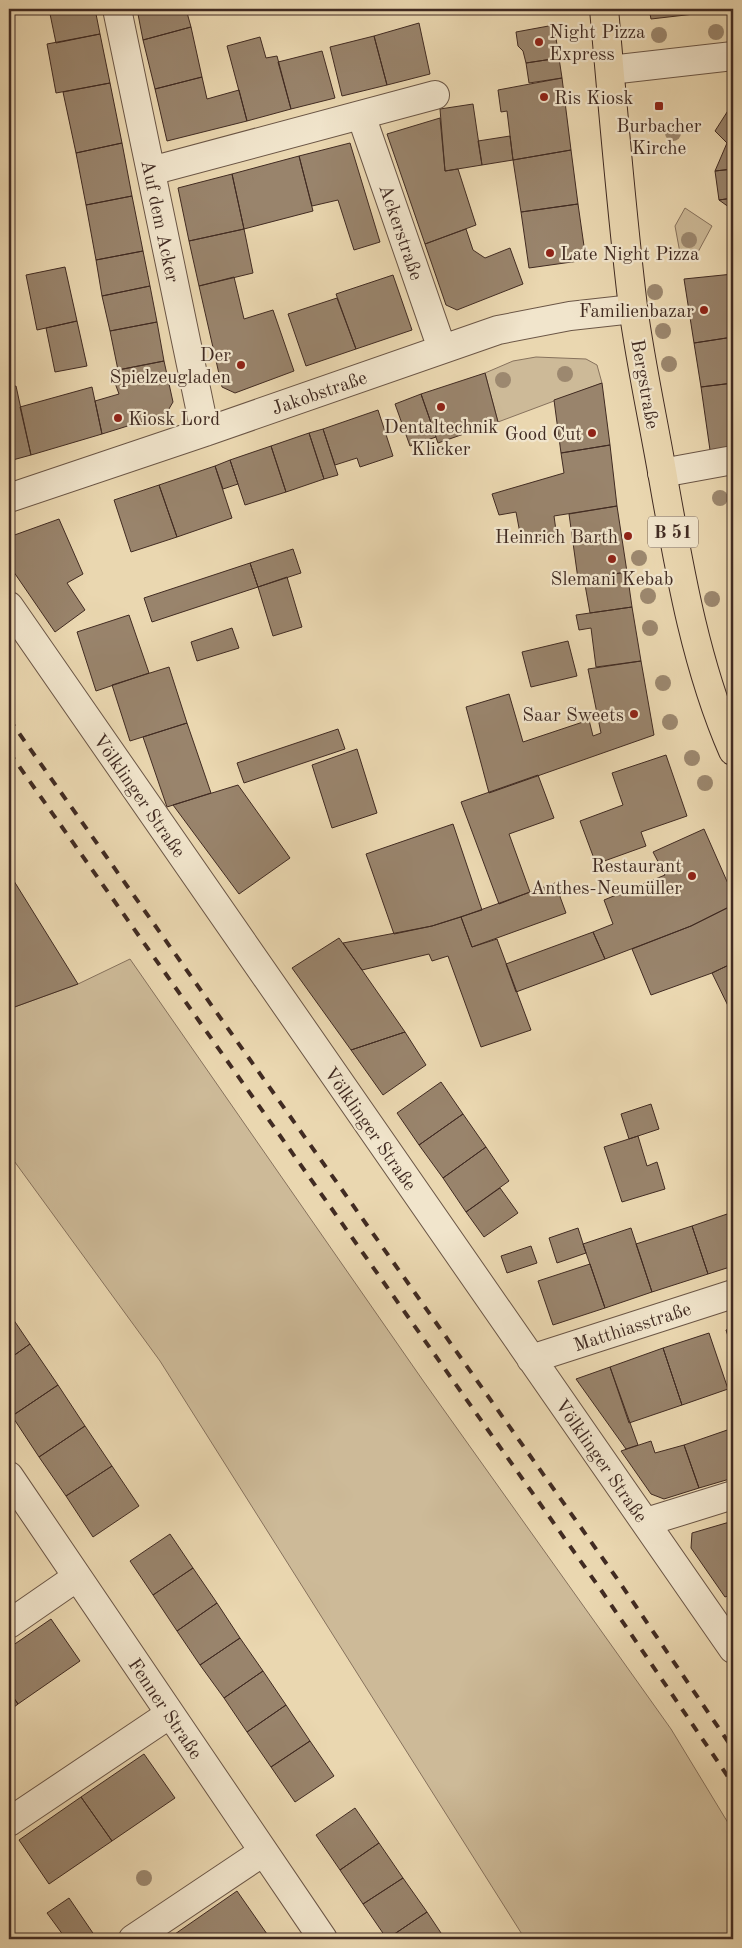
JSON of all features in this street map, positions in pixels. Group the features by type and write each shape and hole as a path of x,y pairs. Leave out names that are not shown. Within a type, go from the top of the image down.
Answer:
{"main road":[{"name":"Bergstraße","path":"604,9 634,309 649,404 700,656 733,751"}],"street":[{"name":"Auf dem Acker","path":"117,9 204,432"},
{"path":"610,70 733,56"},
{"path":"151,172 435,95"},
{"name":"Ackerstraße","path":"361,115 442,349"},
{"name":"Jakobstraße","path":"9,498 498,330 526,323 570,316 634,309"},
{"path":"662,473 733,460"},
{"name":"Völklinger Straße","path":"9,606 733,1648"},
{"name":"Matthiasstraße","path":"531,1359 733,1294"},
{"name":"Fenner Straße","path":"9,1476 323,1939"},
{"path":"646,1522 733,1495"},
{"path":"9,1624 77,1578"},
{"path":"9,1822 170,1714"},
{"path":"133,1939 263,1852"}],"shaded area":[{"path":"685,208 712,226 698,252 680,253 675,226"},
{"path":"536,357 586,359 597,365 602,383 498,422 485,373 513,361"},
{"path":"130,959 424,1382 671,1729 733,1831 733,1939 525,1939 160,1361 9,1154 9,1009 78,984"}],"building":[{"path":"49,9 95,9 100,34 56,43"},
{"path":"137,9 186,9 191,27 143,40"},
{"path":"518,9 549,9 519,14"},
{"path":"649,9 702,9 703,13 651,19"},
{"path":"702,9 733,9 733,12 703,13"},
{"path":"419,23 430,74 387,85 374,36"},
{"path":"554,25 559,58 526,63 523,51 518,46 516,32"},
{"path":"191,27 202,77 155,89 143,40"},
{"path":"100,34 110,83 56,93 47,44"},
{"path":"374,36 387,85 342,96 330,47"},
{"path":"260,37 266,58 277,56 291,109 247,121 227,46"},
{"path":"322,51 335,98 291,109 278,62"},
{"path":"559,58 562,78 529,83 526,63"},
{"path":"202,77 207,99 239,90 247,121 167,141 155,89"},
{"path":"562,78 571,150 513,160 507,111 501,112 498,90"},
{"path":"110,83 122,143 76,153 63,92"},
{"path":"473,104 482,165 445,171 440,109"},
{"path":"729,109 733,109 733,169 715,171 727,143 715,131"},
{"path":"440,118 445,171 458,169 476,225 425,244 387,134"},
{"path":"510,136 513,160 482,165 478,141"},
{"path":"122,143 132,196 86,205 76,153"},
{"path":"350,143 380,242 354,250 338,200 312,206 299,156"},
{"path":"571,150 578,204 521,212 513,160"},
{"path":"299,156 313,211 244,229 232,174"},
{"path":"733,169 733,198 719,200 715,171"},
{"path":"232,174 244,229 189,241 178,188"},
{"path":"132,196 143,251 96,260 86,205"},
{"path":"733,198 733,210 719,200"},
{"path":"578,204 586,260 529,268 521,212"},
{"path":"244,229 253,273 199,286 189,241"},
{"path":"466,229 473,250 485,258 510,248 523,284 457,310 446,305 425,244"},
{"path":"143,251 150,286 102,296 96,260"},
{"path":"65,267 77,321 37,330 26,275"},
{"path":"733,274 733,337 694,343 684,279"},
{"path":"393,275 412,330 356,349 336,294"},
{"path":"234,277 244,319 273,310 294,371 235,393 222,387 199,286"},
{"path":"150,286 157,322 110,331 102,296"},
{"path":"337,298 356,349 306,366 288,314"},
{"path":"77,321 87,366 55,372 46,328"},
{"path":"157,322 164,361 118,370 110,331"},
{"path":"733,337 733,383 701,387 694,343"},
{"path":"164,361 173,402 166,414 102,434 95,401 119,394 115,383 121,382 118,370"},
{"path":"485,373 498,422 438,443 421,394"},
{"path":"602,383 610,445 561,453 554,400"},
{"path":"733,383 733,446 710,450 701,387"},
{"path":"16,386 31,455 9,461 9,387"},
{"path":"92,387 102,434 31,455 20,407"},
{"path":"421,394 436,437 410,446 395,404"},
{"path":"378,410 393,456 360,467 357,458 335,465 323,429"},
{"path":"323,429 338,475 324,479 309,433"},
{"path":"309,433 324,479 286,492 271,446"},
{"path":"610,445 617,506 554,516 557,538 522,544 516,512 499,515 492,494 564,473 561,453"},
{"path":"271,446 286,492 245,505 230,460"},
{"path":"230,460 238,484 223,489 215,466"},
{"path":"215,466 232,518 177,537 159,485"},
{"path":"159,485 177,537 131,552 114,500"},
{"path":"617,506 627,572 578,579 569,514"},
{"path":"59,519 83,574 67,583 85,610 55,632 9,565 9,537"},
{"path":"293,549 301,573 258,587 250,563"},
{"path":"250,563 258,587 152,622 144,598"},
{"path":"627,572 632,607 590,613 584,579"},
{"path":"287,577 302,627 273,636 258,587"},
{"path":"632,607 641,661 596,667 591,628 579,630 576,615"},
{"path":"129,615 149,673 96,691 77,632"},
{"path":"232,628 239,648 197,661 191,642"},
{"path":"568,641 577,676 531,687 522,652"},
{"path":"641,661 654,735 489,793 466,707 509,694 523,742 589,720 593,736 601,733 588,669"},
{"path":"169,667 187,723 130,741 112,685"},
{"path":"187,723 211,793 167,807 143,737"},
{"path":"338,729 345,749 244,783 237,763"},
{"path":"357,749 377,813 332,828 312,765"},
{"path":"666,755 687,816 641,832 646,846 596,864 580,821 623,805 612,773"},
{"path":"538,775 554,818 509,834 530,892 499,904 461,802"},
{"path":"238,785 290,858 239,894 173,805"},
{"path":"453,824 482,910 432,926 394,934 366,854"},
{"path":"704,829 733,895 733,905 691,926 605,959 593,932 613,924 604,900 665,875 653,852"},
{"path":"9,873 78,984 9,1009"},
{"path":"555,883 566,913 472,947 461,917"},
{"path":"733,905 733,963 712,973 651,995 632,949 691,926"},
{"path":"461,917 472,947 497,939 531,1030 481,1047 448,956 432,961 429,954 362,970 343,943 432,926"},
{"path":"593,932 605,959 516,992 506,964"},
{"path":"339,938 405,1032 351,1050 292,968"},
{"path":"733,963 733,1016 712,973"},
{"path":"405,1032 426,1065 383,1095 351,1050"},
{"path":"441,1082 463,1114 419,1145 397,1113"},
{"path":"651,1104 659,1129 629,1139 621,1114"},
{"path":"463,1114 486,1147 443,1178 419,1145"},
{"path":"638,1136 647,1166 657,1162 665,1189 622,1202 604,1147"},
{"path":"486,1147 509,1181 466,1212 443,1178"},
{"path":"500,1188 518,1213 484,1237 466,1212"},
{"path":"733,1212 733,1266 708,1274 692,1226"},
{"path":"692,1226 708,1274 652,1292 636,1244"},
{"path":"578,1228 586,1253 557,1263 549,1238"},
{"path":"631,1228 652,1292 605,1308 583,1244"},
{"path":"531,1246 537,1263 507,1273 501,1256"},
{"path":"590,1264 605,1308 553,1325 538,1281"},
{"path":"9,1313 30,1344 9,1359"},
{"path":"733,1328 733,1352 726,1330"},
{"path":"709,1333 728,1389 682,1405 663,1348"},
{"path":"30,1344 58,1385 12,1416 9,1411 9,1359"},
{"path":"663,1348 682,1405 629,1423 610,1367"},
{"path":"610,1367 638,1445 626,1449 576,1379"},
{"path":"58,1385 85,1426 39,1457 12,1416"},
{"path":"85,1426 112,1466 66,1496 39,1457"},
{"path":"733,1428 733,1478 699,1488 684,1445"},
{"path":"651,1441 655,1453 684,1445 699,1488 664,1499 651,1494 621,1451"},
{"path":"112,1466 139,1506 93,1537 66,1496"},
{"path":"733,1521 733,1594 725,1597 691,1548 692,1533"},
{"path":"170,1534 193,1568 153,1595 130,1561"},
{"path":"193,1568 217,1603 177,1631 153,1595"},
{"path":"217,1603 240,1638 200,1665 177,1631"},
{"path":"51,1619 80,1661 18,1704 9,1691 9,1648"},
{"path":"240,1638 263,1671 224,1698 200,1665"},
{"path":"263,1671 286,1705 247,1732 224,1698"},
{"path":"9,1691 18,1704 9,1711"},
{"path":"286,1705 310,1741 271,1767 247,1732"},
{"path":"310,1741 334,1776 295,1802 271,1767"},
{"path":"144,1754 175,1798 112,1841 81,1797"},
{"path":"81,1797 112,1841 49,1884 19,1840"},
{"path":"355,1808 379,1843 340,1870 316,1835"},
{"path":"379,1843 403,1878 363,1904 340,1870"},
{"path":"403,1878 427,1912 387,1939 363,1904"},
{"path":"237,1891 267,1934 258,1939 178,1939 175,1934"},
{"path":"69,1898 97,1939 66,1939 47,1913"},
{"path":"427,1912 445,1939 387,1939"}],"railway":[{"path":"9,719 618,1580 733,1749"},
{"path":"9,752 601,1590 733,1784"}],"place":[{"name":"Night Pizza Express","path":"539,42"},
{"name":"Ris Kiosk","path":"544,97"},
{"name":"Burbacher Kirche","path":"659,106"},
{"name":"Late Night Pizza","path":"550,253"},
{"name":"Familienbazar","path":"704,310"},
{"name":"Der Spielzeugladen","path":"241,365"},
{"name":"Dentaltechnik Klicker","path":"441,407"},
{"name":"Kiosk Lord","path":"118,418"},
{"name":"Good Cut","path":"592,433"},
{"name":"Heinrich Barth","path":"628,536"},
{"name":"Slemani Kebab","path":"612,559"},
{"name":"Saar Sweets","path":"634,714"},
{"name":"Restaurant Anthes-Neumüller","path":"692,876"}]}
